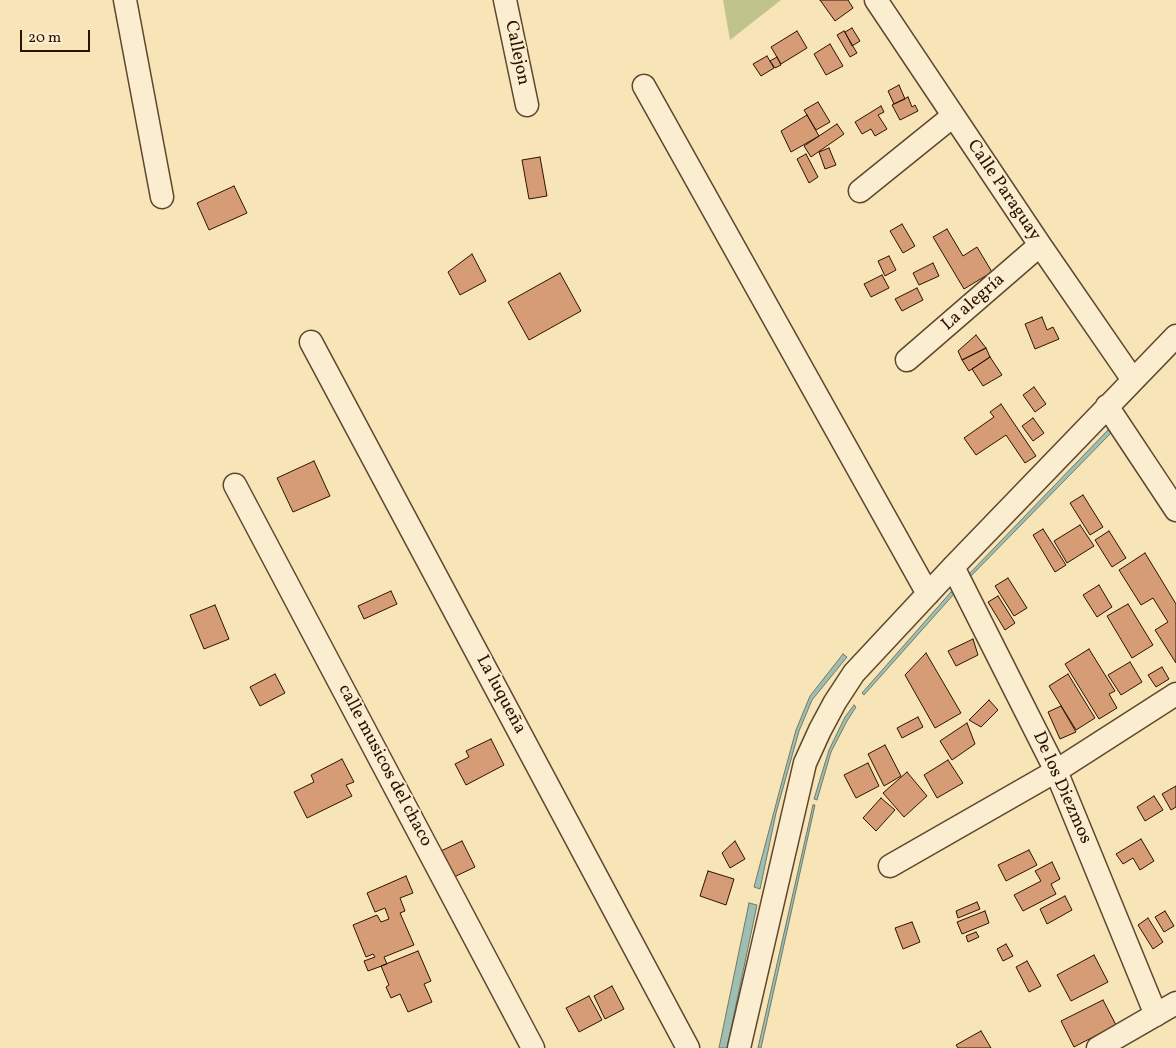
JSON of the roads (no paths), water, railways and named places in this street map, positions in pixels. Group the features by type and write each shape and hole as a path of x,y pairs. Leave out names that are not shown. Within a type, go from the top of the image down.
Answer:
{"street":[{"path":"125,0 162,197"},
{"name":"Callejon","path":"505,0 527,105"},
{"name":"Calle Paraguay","path":"876,0 1040,246 1133,380"},
{"path":"644,86 928,594"},
{"path":"860,191 953,116"},
{"name":"La alegría","path":"907,360 1040,246"},
{"path":"739,1048 805,763 834,702 854,673 953,567 1176,336"},
{"name":"La luqueña","path":"312,342 688,1048"},
{"path":"1107,406 1176,510"},
{"name":"calle musicos del chaco","path":"235,485 533,1048"},
{"name":"De los Diezmos","path":"953,567 1056,771 1156,1015"},
{"path":"890,866 1056,771 1176,694"},
{"path":"1098,1048 1176,1003"}]}
